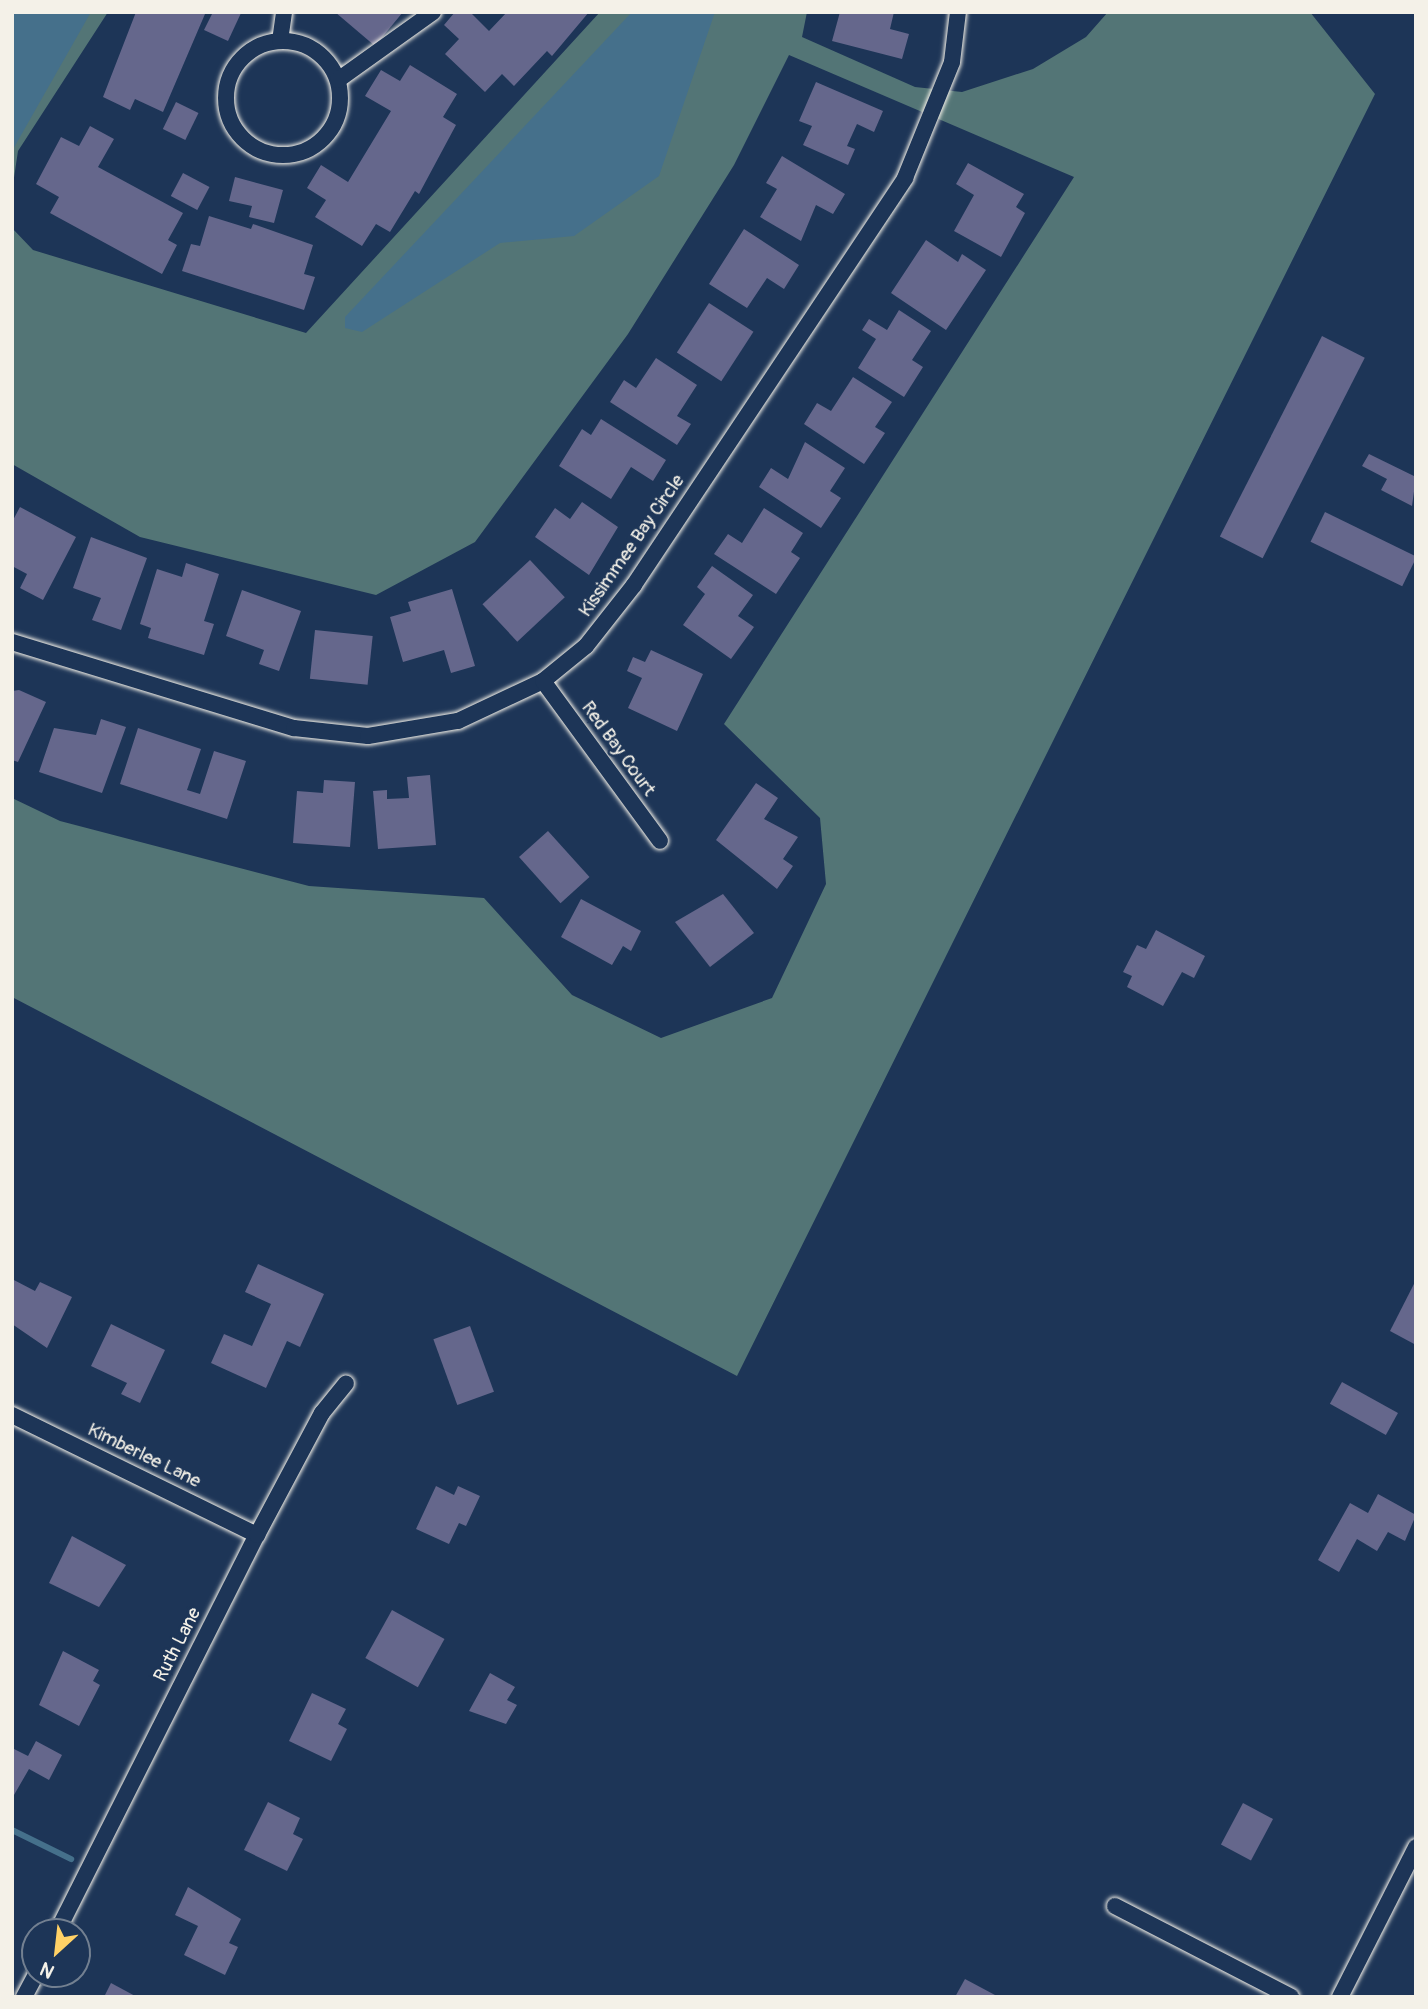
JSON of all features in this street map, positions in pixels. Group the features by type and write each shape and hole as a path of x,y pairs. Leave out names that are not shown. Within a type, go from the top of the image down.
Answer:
{"street":[{"path":"281,41 284,12"},
{"path":"338,79 433,12"},
{"name":"Kissimmee Bay Circle","path":"12,642 294,728 368,736 457,721 543,681 586,646 635,585 905,178 952,62 958,12"},
{"path":"281,41 315,51 338,79 337,118 320,142 293,155 255,148 230,120 227,84 247,54 281,41"},
{"name":"Red Bay Court","path":"543,681 660,841"},
{"name":"Ruth Lane","path":"64,1918 257,1535 322,1413 346,1383"},
{"name":"Kimberlee Lane","path":"12,1415 257,1535"},
{"path":"1340,1997 1416,1847"},
{"path":"1115,1906 1291,1997"}],"green space":[{"path":"12,12 108,12 18,151 12,191"},
{"path":"600,12 807,12 802,37 915,87 962,92 1033,69 1086,37 1108,12 1310,12 1375,94 737,1376 12,997 12,798 60,821 309,886 484,898 572,995 661,1038 772,998 826,884 820,818 724,724 1074,177 789,55 734,165 628,334 475,542 376,595 140,537 12,464 12,228 33,250 306,333"}],"water":[{"path":"12,12 91,12 12,151"},
{"path":"632,12 715,12 659,176 574,236 500,243 362,332 345,328 345,317"}],"building":[{"path":"136,12 205,14 163,112 135,99 130,110 103,97"},
{"path":"213,12 241,13 228,41 204,30"},
{"path":"335,12 403,12 375,46"},
{"path":"455,12 470,12 489,31 507,12 589,12 552,56 547,51 514,86 502,74 485,92 445,54 459,39 444,25"},
{"path":"840,12 894,12 890,29 909,34 902,59 832,41"},
{"path":"410,65 457,94 443,117 456,125 419,194 415,191 390,232 376,224 362,246 315,217 326,200 307,188 321,165 348,182 391,111 365,96 381,70 400,81"},
{"path":"816,82 883,111 874,132 857,124 847,146 855,149 848,165 803,145 812,126 799,121"},
{"path":"176,102 198,113 185,140 163,129"},
{"path":"90,126 114,139 98,167 183,213 168,240 177,245 162,274 50,213 59,197 36,184 61,137 79,146"},
{"path":"782,156 845,194 833,214 816,205 801,241 760,217 777,189 766,183"},
{"path":"968,163 1024,194 1016,207 1025,213 1001,257 954,231 974,195 956,184"},
{"path":"183,173 209,187 197,210 171,196"},
{"path":"235,177 283,190 274,223 249,217 252,206 229,201"},
{"path":"209,216 251,229 253,224 313,245 304,274 315,277 304,310 182,271 191,244 200,246"},
{"path":"744,229 799,265 784,289 767,278 747,308 709,284"},
{"path":"926,240 958,262 962,254 986,270 946,330 891,293"},
{"path":"709,303 753,332 721,381 677,352"},
{"path":"899,310 931,331 912,360 923,367 904,397 858,368 876,339 862,330 869,319 887,330"},
{"path":"1322,336 1365,358 1263,558 1220,536"},
{"path":"656,358 697,385 677,416 691,424 677,445 610,402 624,380 636,388"},
{"path":"853,377 892,402 875,427 885,433 864,464 804,424 817,403 831,411"},
{"path":"601,419 666,460 653,481 631,467 611,499 559,466 582,429 591,435"},
{"path":"805,442 845,468 830,491 841,498 821,528 759,487 771,468 788,479"},
{"path":"1369,454 1416,477 1412,506 1381,490 1387,479 1362,466"},
{"path":"582,502 618,527 589,575 535,537 555,508 570,519"},
{"path":"20,507 76,537 43,600 20,588 27,574 12,566 12,522"},
{"path":"764,508 803,533 791,552 800,558 776,594 714,554 728,534 742,543"},
{"path":"1325,512 1416,556 1402,586 1311,542"},
{"path":"91,537 147,558 121,630 92,620 101,598 73,588"},
{"path":"530,560 565,597 517,642 482,604"},
{"path":"186,563 219,574 204,621 214,624 204,655 148,638 151,628 140,624 157,569 182,577"},
{"path":"712,566 753,595 738,616 754,627 731,659 683,625 705,594 697,587"},
{"path":"452,589 475,666 451,673 444,650 403,662 390,617 411,611 408,602"},
{"path":"242,590 301,611 279,671 259,664 264,650 226,636"},
{"path":"315,630 373,636 368,685 310,679"},
{"path":"651,650 703,674 677,731 628,708 642,678 627,671 633,657 645,662"},
{"path":"19,690 46,702 18,762 12,760 12,691"},
{"path":"101,719 126,727 102,793 39,772 54,728 96,735"},
{"path":"138,728 201,749 187,790 200,794 214,751 246,761 227,819 120,784"},
{"path":"430,775 436,845 378,849 373,791 387,790 387,799 409,798 407,777"},
{"path":"324,780 355,782 350,847 293,843 297,791 323,793"},
{"path":"756,783 778,798 764,819 798,837 783,859 793,866 777,889 716,840"},
{"path":"548,831 589,877 561,903 519,857"},
{"path":"723,894 754,933 710,967 675,922"},
{"path":"581,899 641,931 631,951 623,946 612,965 561,937"},
{"path":"1156,930 1205,956 1194,978 1182,972 1163,1006 1127,987 1132,976 1123,972 1137,945 1146,949"},
{"path":"258,1264 324,1294 300,1347 287,1341 266,1388 211,1363 224,1334 252,1346 271,1304 245,1292"},
{"path":"12,1279 35,1291 40,1282 72,1297 47,1348 12,1324"},
{"path":"1416,1280 1416,1345 1390,1331"},
{"path":"111,1324 165,1350 140,1403 121,1394 127,1383 91,1366"},
{"path":"470,1326 494,1392 457,1405 433,1339"},
{"path":"1342,1382 1398,1413 1386,1435 1330,1404"},
{"path":"436,1486 454,1495 458,1486 480,1496 466,1526 459,1523 449,1544 416,1529"},
{"path":"1378,1494 1416,1515 1405,1541 1388,1532 1377,1551 1357,1539 1339,1572 1318,1560 1350,1503 1368,1513"},
{"path":"72,1536 126,1565 99,1607 49,1583"},
{"path":"392,1610 444,1639 418,1687 365,1658"},
{"path":"63,1651 99,1670 93,1681 100,1685 79,1726 39,1705"},
{"path":"490,1673 515,1687 507,1700 517,1705 506,1724 469,1711"},
{"path":"312,1693 346,1709 338,1724 347,1729 331,1761 289,1741"},
{"path":"36,1741 62,1755 49,1780 29,1769 14,1795 12,1748 28,1756"},
{"path":"268,1802 300,1818 293,1834 303,1839 287,1871 244,1850"},
{"path":"1243,1803 1273,1819 1251,1860 1221,1844"},
{"path":"188,1887 241,1919 229,1943 238,1947 225,1975 184,1955 198,1926 175,1915"},
{"path":"965,1979 995,1995 994,1997 955,1997"},
{"path":"111,1983 137,1997 104,1997"}],"waterway":[{"path":"12,1830 71,1859"}]}
